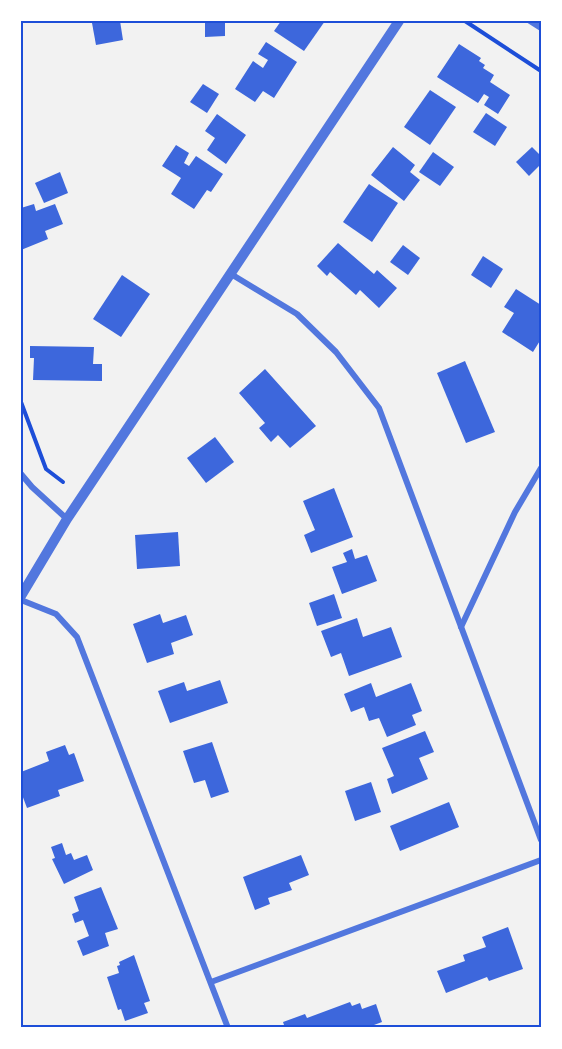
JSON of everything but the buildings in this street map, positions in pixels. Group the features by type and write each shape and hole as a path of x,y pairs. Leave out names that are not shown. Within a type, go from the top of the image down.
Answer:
{"street":[{"path":"228,1028 77,637 56,614 21,598 67,519 399,21"},
{"path":"530,21 541,28"},
{"path":"231,274 297,314 336,352 379,408 541,840"},
{"path":"461,627 515,512 541,468"},
{"path":"21,474 67,519"},
{"path":"211,982 541,861"}],"path":[{"path":"465,21 541,70"},
{"path":"21,402 46,469 63,482"}]}
